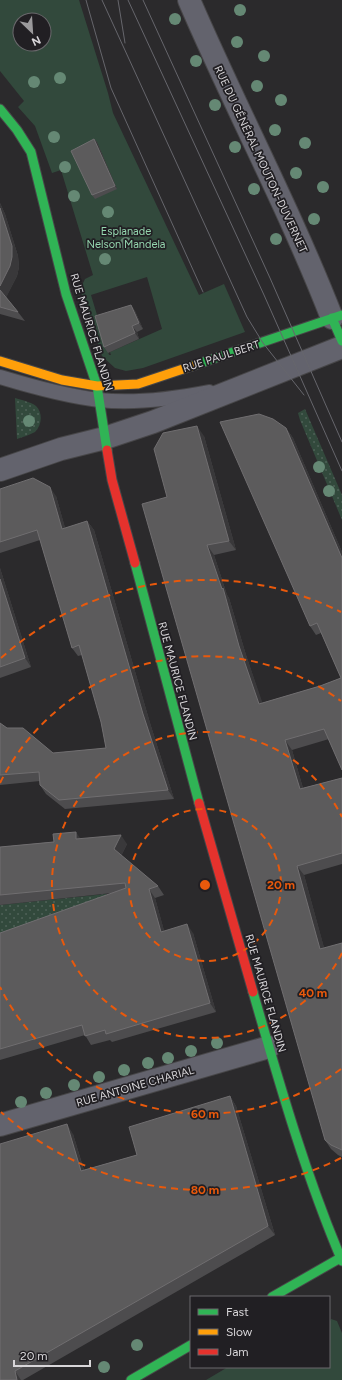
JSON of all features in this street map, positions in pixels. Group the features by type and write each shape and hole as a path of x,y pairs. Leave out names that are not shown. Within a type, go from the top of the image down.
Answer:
{"street":[{"name":"RUE DU GÉNÉRAL MOUTON-DUVERNET","path":"189,0 217,65 337,317"},
{"name":"RUE MAURICE FLANDIN","path":"0,109 17,130 31,152 66,294 88,361 98,386 112,480 200,809 281,1089 325,1222 342,1259"},
{"path":"337,317 342,341"},
{"name":"RUE PAUL BERT","path":"0,361 62,380 98,386 138,384 337,317"},
{"path":"0,470 61,449 105,438 153,422 342,347"},
{"name":"RUE ANTOINE CHARIAL","path":"0,1125 269,1047"},
{"path":"274,1296 342,1259"},
{"path":"131,1380 190,1346"}],"lane":[{"path":"0,377 60,394 100,400 145,401 235,389"}],"green space":[{"name":"Esplanade Nelson Mandela","path":"0,0 79,0 113,113 199,295 224,284 245,332 143,368 126,371 115,368 102,356 80,289 85,279 93,275 61,170 52,173 35,126 18,107 24,101 0,71","holes":["147,277 162,329 110,352 111,355 109,355 91,295"]},
{"path":"15,398 29,402 36,406 41,415 39,426 35,432 17,439"},
{"path":"305,409 342,495 342,520 300,420 298,413"},
{"path":"106,894 109,900 0,944 0,905"},
{"path":"331,1319 337,1321 342,1333 342,1380 206,1380 226,1368 330,1368"}],"building":[{"path":"94,139 115,186 92,195 71,151"},
{"path":"0,208 12,246 12,257 10,266 0,286"},
{"path":"0,290 18,312 0,307"},
{"path":"131,305 139,323 132,326 135,333 104,347 95,316"},
{"path":"259,414 273,419 286,428 342,558 342,770 324,729 285,740 300,789 342,778 342,853 297,866 320,949 342,943 342,1150 331,1145 325,1140 142,504 167,497 154,449 163,433 197,426 229,541 207,545 222,589 223,588 239,646 259,704 320,686 341,678 317,623 310,626 220,422"},
{"path":"33,478 50,487 62,529 87,521 143,714 168,790 59,800 40,785 39,772 0,775 0,723 7,728 23,728 53,753 106,748 101,722 79,645 72,648 37,530 0,542 0,489"},
{"path":"0,579 25,658 0,667"},
{"path":"76,832 76,839 121,835 114,849 158,886 149,889 161,932 187,924 210,1003 106,1034 105,1030 85,1036 82,1025 0,1049 0,933 126,888 125,883 0,895 0,847 54,842 53,834"},
{"path":"230,1096 268,1226 15,1371 17,1380 0,1380 0,1144 67,1124 81,1171 137,1155 129,1127"}],"tram line":[{"path":"86,0 111,88 203,292"},
{"path":"102,0 247,317 263,343 304,395"},
{"path":"118,0 125,43"},
{"path":"128,0 264,295 342,471"},
{"path":"143,0 270,278 342,442"}],"traffic: fast":[{"path":"0,109 17,130 31,152 66,294 97,386 107,450"},
{"path":"192,366 342,315"},
{"path":"332,318 342,341"},
{"path":"135,563 199,803"},
{"path":"253,992 304,1161 342,1261"},
{"path":"274,1296 342,1257"},
{"path":"131,1380 190,1346"}],"traffic: slow":[{"path":"0,361 62,380 97,386 138,384 192,366"}],"traffic: jam":[{"path":"107,450 112,480 135,563"},
{"path":"199,803 253,992"}]}
